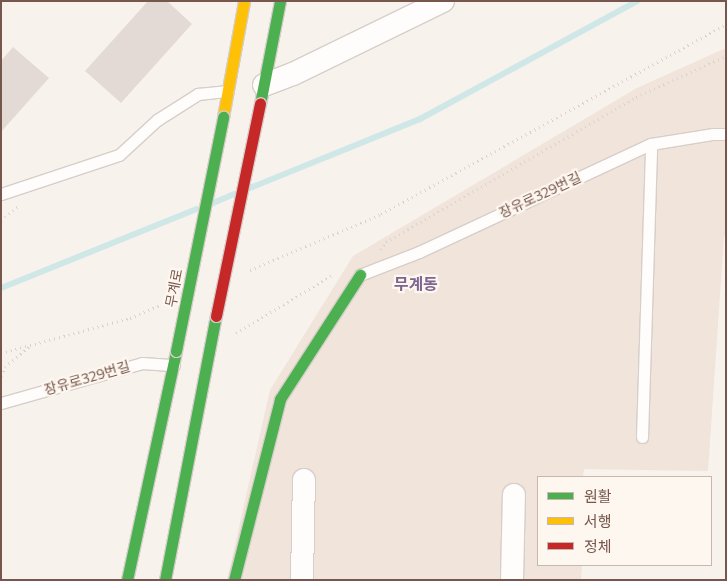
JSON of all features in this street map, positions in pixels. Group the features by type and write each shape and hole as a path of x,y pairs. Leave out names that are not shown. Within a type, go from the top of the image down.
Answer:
{"main road":[{"name":"무계로","path":"127,580 175,365 176,351 244,1"},
{"path":"165,580 280,1"},
{"path":"234,580 280,399 360,275"}],"street":[{"path":"262,95 293,74 443,1"},
{"path":"302,580 304,480"},
{"path":"512,580 514,495"}],"lane":[{"path":"1,194 119,155 157,120 198,94 228,90"},
{"name":"장유로329번길","path":"360,275 418,252 651,144 713,134 726,134"},
{"path":"642,437 651,144"},
{"name":"장유로329번길","path":"1,403 142,363 175,365"}],"path":[{"path":"244,272 381,214 726,24"},
{"path":"210,349 329,276 360,275 386,242 636,97 726,56"},
{"path":"1,353 130,318 165,304"},
{"path":"1,376 5,367 34,343"}],"shaded area":[{"path":"726,48 726,236 724,236 708,471 584,469 583,476 537,476 537,566 582,566 581,580 227,580 270,390 353,256 637,88"}],"building":[{"path":"148,1 167,1 192,24 121,103 85,71"},
{"path":"13,47 49,78 1,132 1,61"}],"waterway":[{"path":"250,188 420,119 637,1"},
{"path":"213,203 234,194"},
{"path":"1,288 197,209"}],"traffic: fast":[{"path":"260,104 280,1"},
{"path":"176,351 223,117"},
{"path":"234,580 280,399 360,275"},
{"path":"165,580 216,316"},
{"path":"127,580 176,351"}],"traffic: slow":[{"path":"223,117 244,1"}],"traffic: jam":[{"path":"216,316 260,104"}],"district":[{"name":"무계동","path":"416,284"}]}
